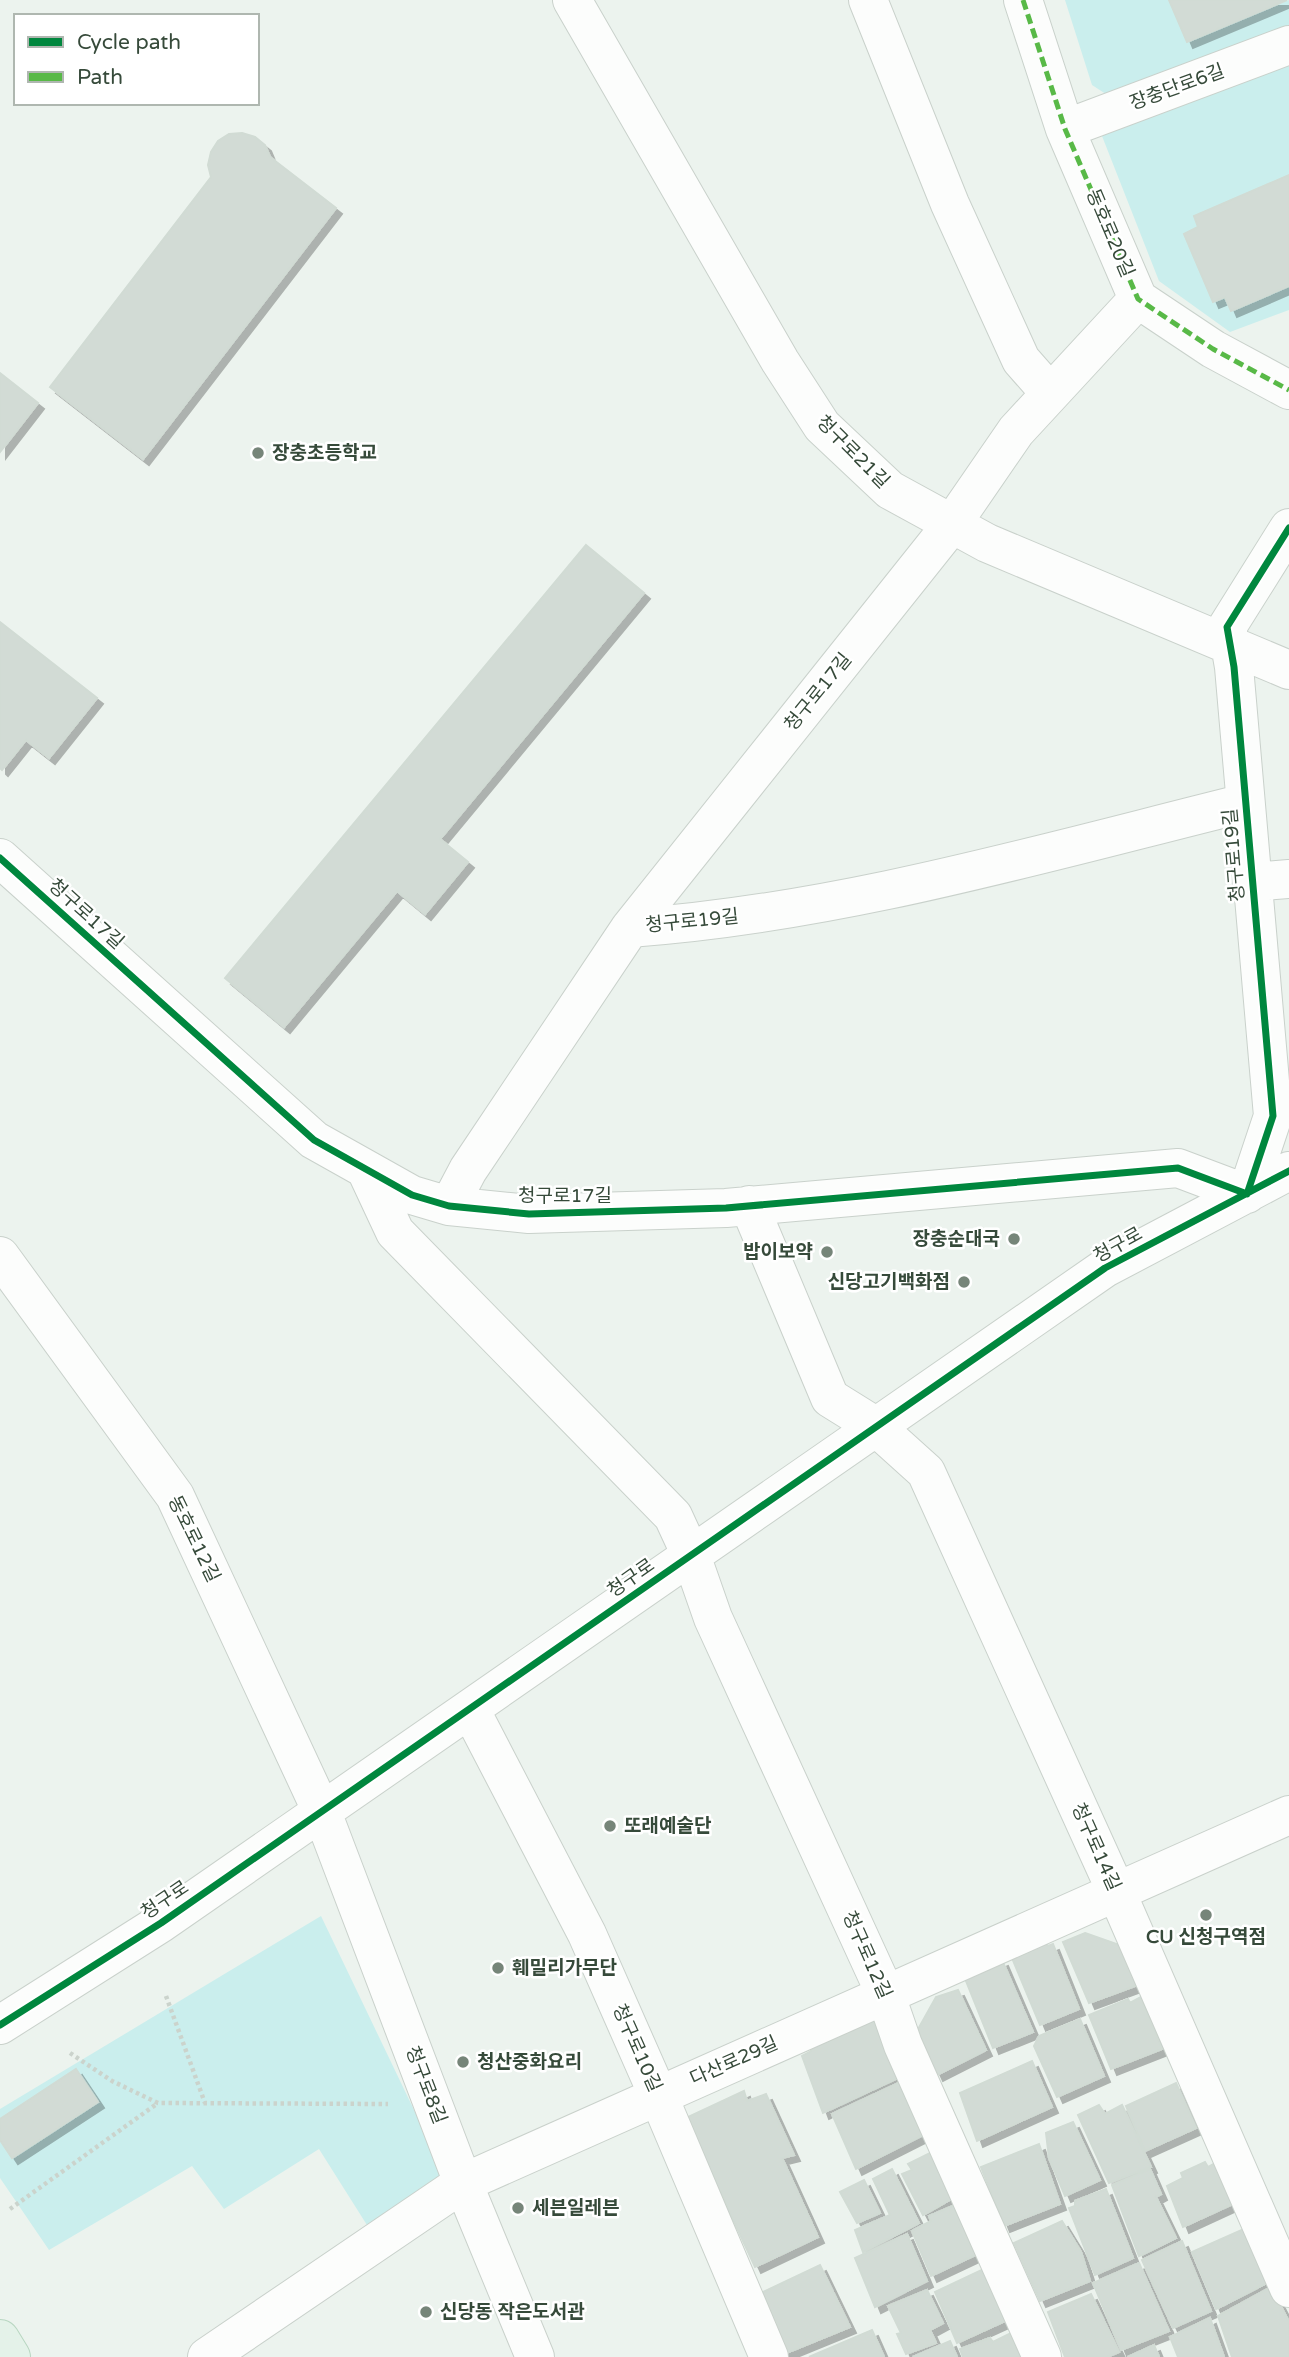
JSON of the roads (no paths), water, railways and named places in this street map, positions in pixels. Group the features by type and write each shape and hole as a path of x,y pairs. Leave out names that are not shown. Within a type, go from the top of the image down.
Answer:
{"main road":[{"path":"0,2339 11,2357"}],"street":[{"name":"청구로21길","path":"572,0 773,349 822,426 890,489 987,543 1289,670"},
{"path":"868,0 950,204 1021,360 1050,393"},
{"name":"동호로20길","path":"1023,0 1065,129 1138,299 1213,349 1289,390"},
{"name":"장충단로6길","path":"1065,129 1289,46"},
{"name":"청구로17길","path":"449,1206 468,1170 630,928 952,524 1016,431 1138,299"},
{"name":"청구로19길","path":"1247,1194 1273,1116 1271,880 1245,803 1234,667 1227,627 1289,528"},
{"name":"청구로19길","path":"630,928 698,923 824,902 985,868 1245,803"},
{"name":"청구로17길","path":"6,872 314,1140 412,1195 449,1206 529,1214 749,1206 1178,1168 1247,1194"},
{"path":"366,1170 395,1232 673,1516 691,1555"},
{"name":"청구로","path":"0,2025 161,1923 1105,1268 1289,1171"},
{"path":"749,1206 830,1398 875,1426"},
{"name":"동호로12길","path":"0,1256 175,1496 321,1812"},
{"name":"청구로14길","path":"875,1426 926,1472 1116,1891 1289,2288"},
{"name":"청구로12길","path":"691,1555 713,1618 885,1993 903,2045 1042,2357"},
{"name":"청구로10길","path":"470,1709 587,1934 769,2357"},
{"name":"청구로8길","path":"321,1812 463,2183 536,2357"},
{"name":"다산로29길","path":"207,2357 463,2183 1289,1815"}],"place":[{"name":"장충초등학교","path":"258,453"},
{"name":"장충순대국","path":"1014,1239"},
{"name":"밥이보약","path":"827,1252"},
{"name":"신당고기백화점","path":"964,1282"},
{"name":"또래예술단","path":"610,1826"},
{"name":"CU 신청구역점","path":"1206,1915"},
{"name":"훼밀리가무단","path":"498,1968"},
{"name":"청산중화요리","path":"463,2062"},
{"name":"세븐일레븐","path":"518,2208"},
{"name":"신당동 작은도서관","path":"426,2312"}]}
